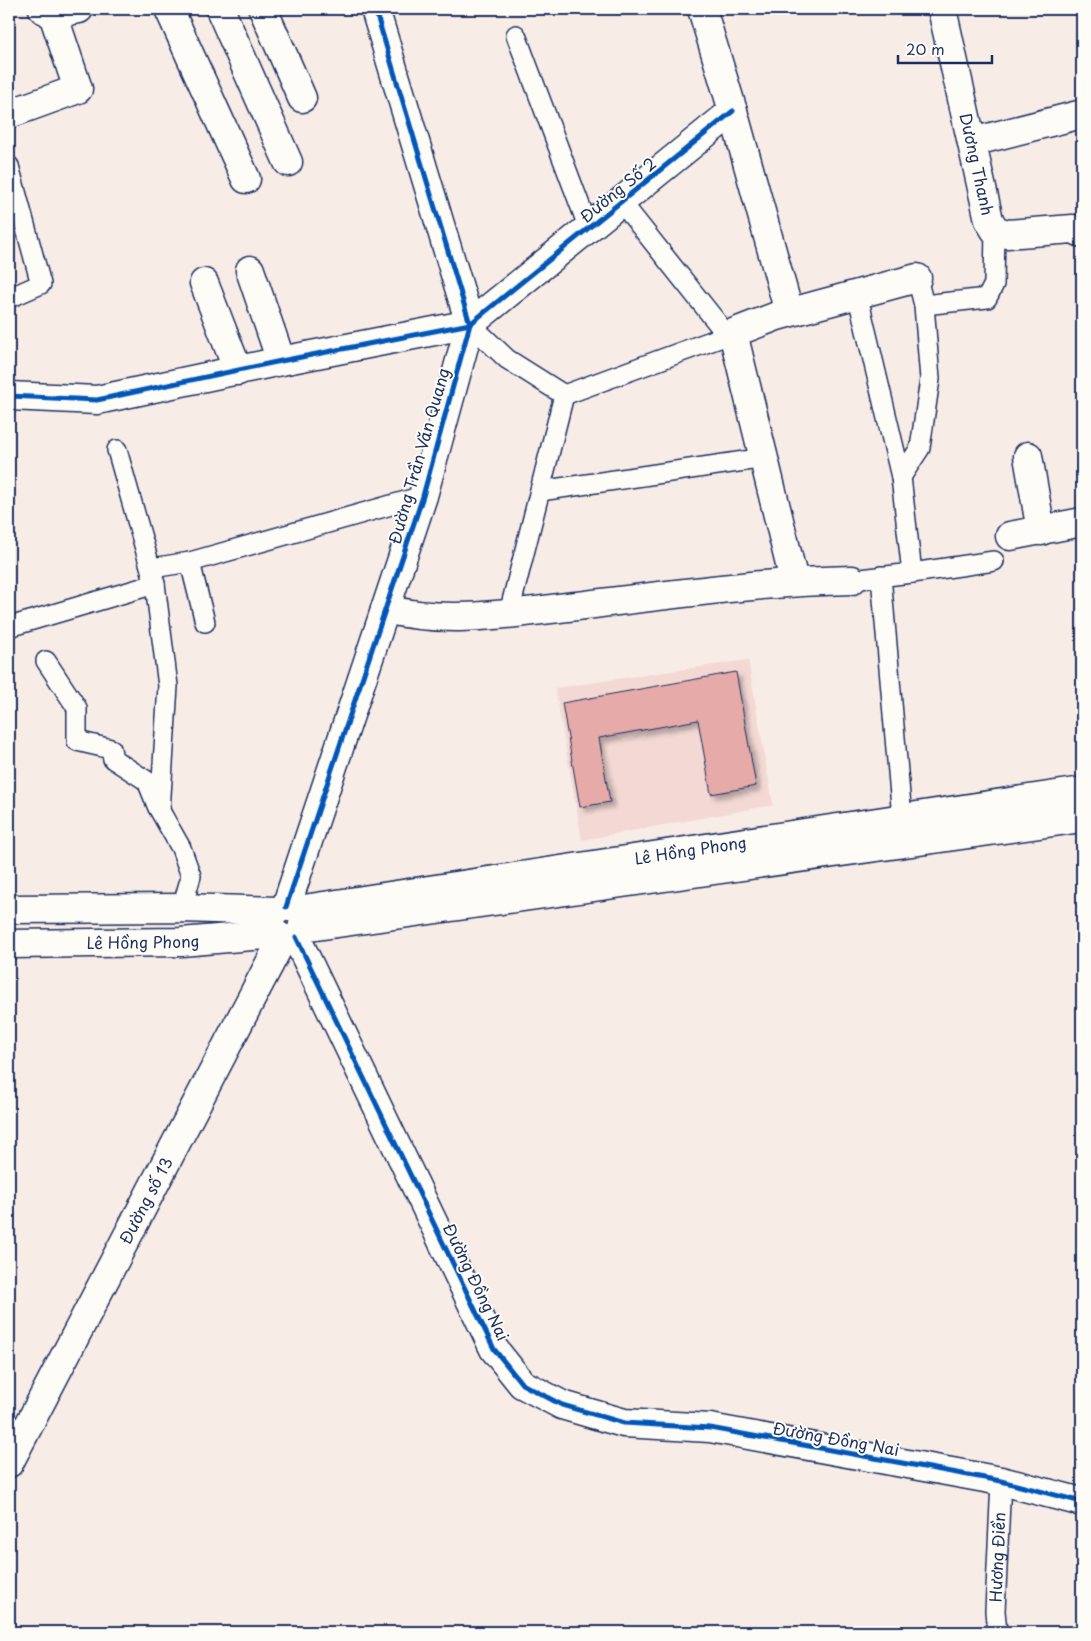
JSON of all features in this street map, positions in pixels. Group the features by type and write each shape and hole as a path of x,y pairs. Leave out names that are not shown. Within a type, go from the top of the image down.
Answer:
{"street":[{"path":"9,114 78,89 48,11 79,9"},
{"path":"168,9 246,179"},
{"path":"220,9 288,162"},
{"path":"264,9 302,98"},
{"path":"9,396 97,400 470,324 375,9"},
{"path":"702,9 733,111 789,312"},
{"name":"Dương Thanh","path":"942,9 989,220 995,230 1007,234 1073,229 1082,233"},
{"name":"Đường Số 2","path":"470,324 622,203 733,111"},
{"path":"972,142 1082,114"},
{"path":"250,270 281,361"},
{"path":"794,581 765,458 730,334 789,312 917,278"},
{"path":"204,283 238,371"},
{"name":"Đường Trần Văn Quang","path":"288,924 423,496 470,324"},
{"path":"1028,456 1040,531"},
{"path":"1010,536 1082,522"},
{"path":"386,609 428,617 509,614 794,581 852,580"},
{"name":"Lê Hồng Phong","path":"9,944 181,942 902,818 1082,791"},
{"name":"Lê Hồng Phong","path":"9,909 182,908 288,924 1082,818"},
{"name":"Đường số 13","path":"9,1463 288,924"},
{"name":"Đường Đồng Nai","path":"288,924 494,1348 522,1384 562,1405 624,1423 710,1428 1001,1482 1082,1502"}],"lane":[{"path":"516,35 589,229"},
{"path":"9,166 41,284 9,298"},
{"path":"564,395 730,334 622,203"},
{"path":"924,305 987,298 994,284 995,230"},
{"path":"901,477 920,448 930,379 924,305 917,278"},
{"path":"857,293 901,477 912,574"},
{"path":"470,324 507,359 564,395"},
{"path":"509,614 564,395"},
{"path":"117,450 131,505 153,576 168,686 160,811"},
{"path":"540,491 765,458"},
{"path":"9,627 190,562 423,496"},
{"path":"852,580 912,574 994,561"},
{"path":"190,562 204,622"},
{"path":"881,576 902,818"},
{"path":"46,660 77,708 77,741 111,750 113,759 147,781 160,811 181,848 191,876 182,908"},
{"name":"Hương Điền","path":"997,1632 995,1611 1001,1482"}],"shaded area":[{"path":"748,660 773,805 582,840 555,688"}],"building":[{"path":"736,672 756,786 711,794 698,720 599,738 610,802 580,807 562,703"}],"cycle path":[{"path":"286,907 423,496 470,324 375,9"},
{"path":"9,396 97,400 470,324 733,111"},
{"path":"296,937 494,1349 522,1384 562,1405 624,1423 710,1428 1001,1481 1082,1502"}]}
